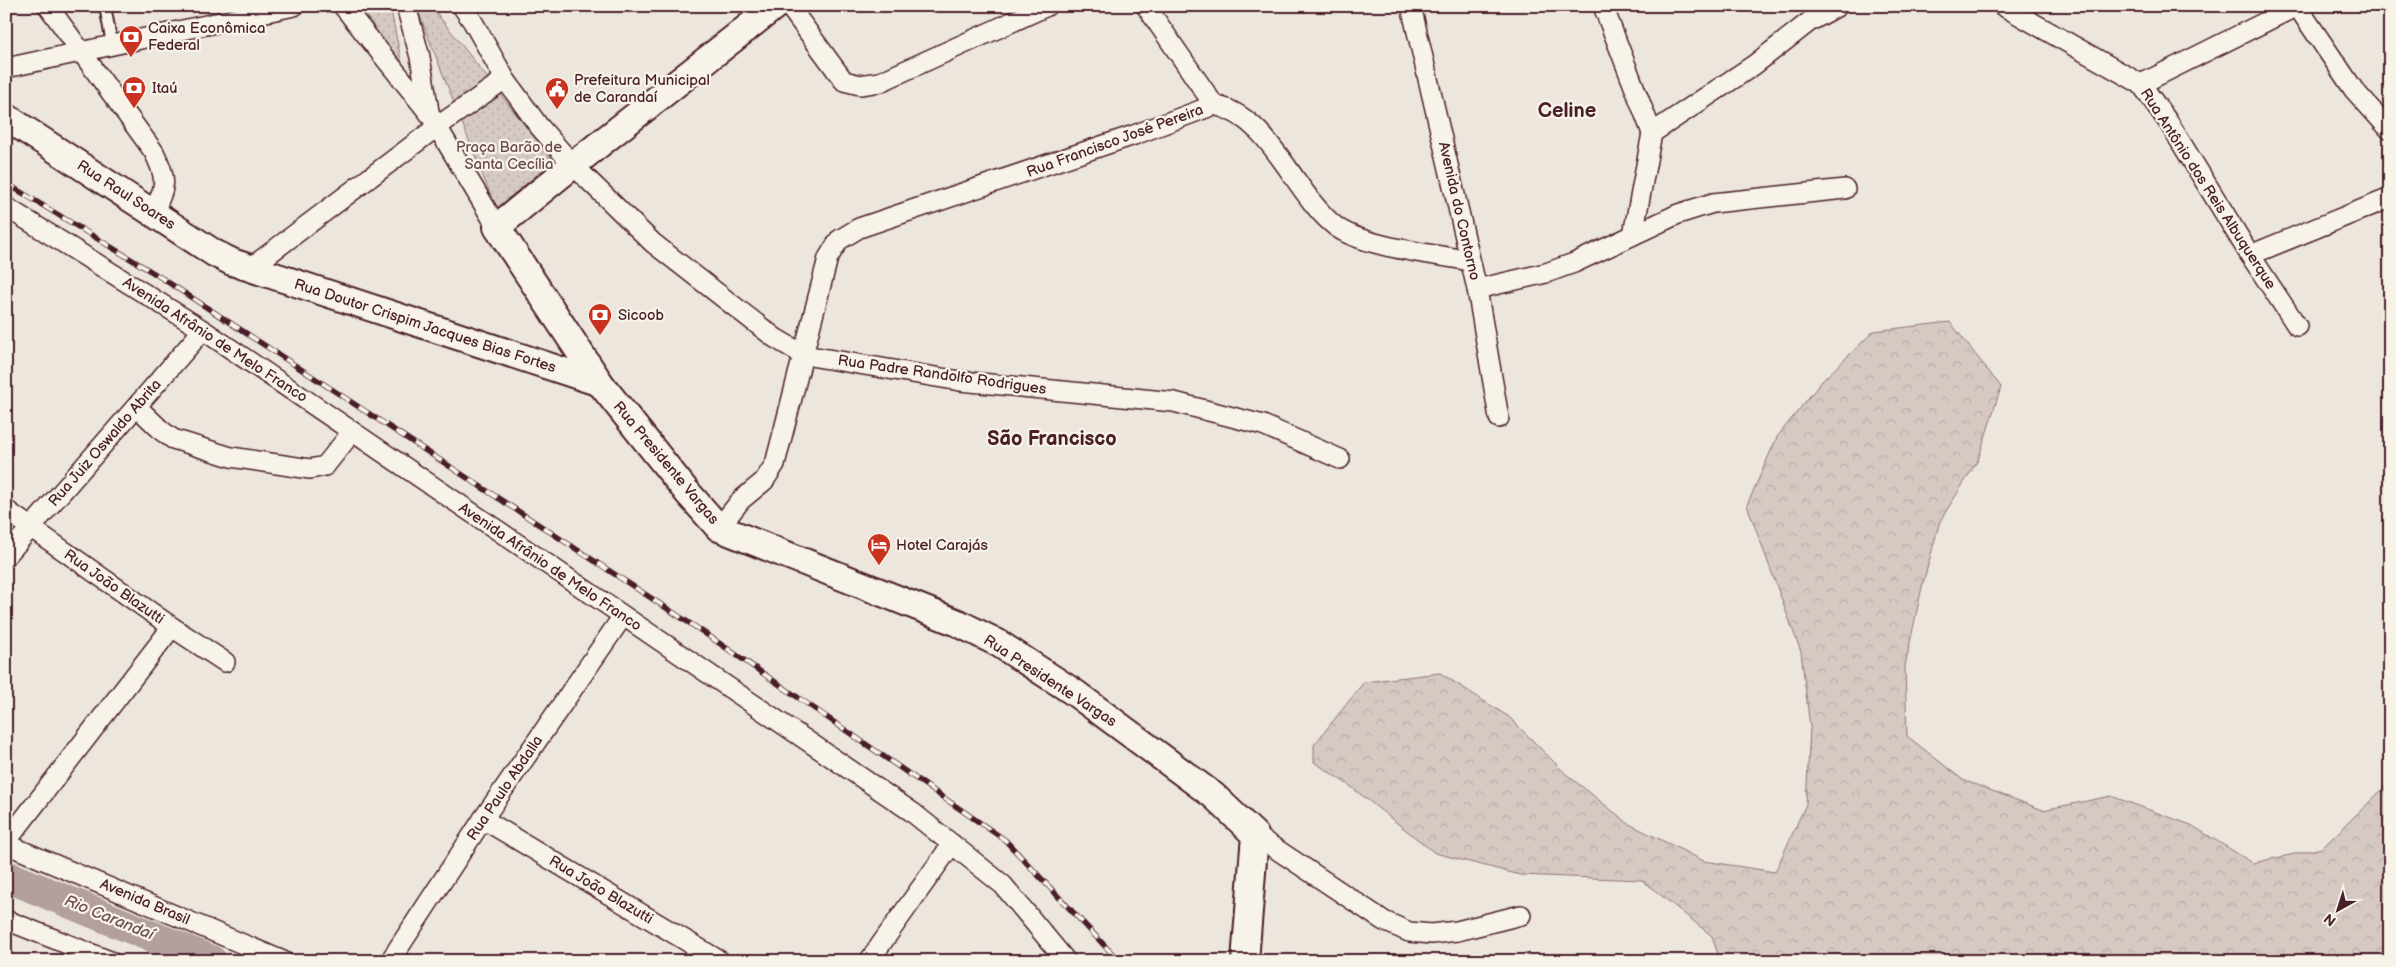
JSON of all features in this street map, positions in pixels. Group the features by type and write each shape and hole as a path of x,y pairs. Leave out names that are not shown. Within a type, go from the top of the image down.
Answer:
{"main road":[{"path":"497,228 574,164 775,6"},
{"name":"Rua Raul Soares","path":"6,117 214,253 250,269"},
{"name":"Rua Presidente Vargas","path":"497,228 600,383 687,492 719,528 958,623 998,643 1075,693 1214,796 1255,836"},
{"name":"Rua Doutor Crispim Jacques Bias Fortes","path":"250,269 600,383"},
{"path":"1245,961 1255,836"}],"street":[{"path":"48,6 142,135 164,173 163,193 153,213"},
{"path":"6,68 294,6"},
{"path":"343,6 433,119 497,228"},
{"path":"406,6 420,57 433,119"},
{"path":"462,6 505,79 538,125 574,164"},
{"path":"789,6 844,81 860,85 880,82 1047,6"},
{"path":"1146,6 1214,105"},
{"name":"Avenida do Contorno","path":"1411,6 1477,289 1499,418"},
{"path":"1603,6 1652,133 1633,235"},
{"path":"1652,133 1754,65 1809,22 1838,6"},
{"name":"Rua Antônio dos Reis Albuquerque","path":"2003,6 2141,84 2184,147 2250,256 2297,326"},
{"path":"2141,84 2297,6 2354,90 2390,130"},
{"path":"250,269 433,119 505,79"},
{"name":"Rua Francisco José Pereira","path":"719,528 741,500 764,481 775,464 828,258 839,240 859,228 1107,145 1214,105 1227,108 1245,118 1265,139 1323,214 1336,227 1354,236 1388,246 1470,261"},
{"name":"Rua Padre Randolfo Rodrigues","path":"574,164 653,243 775,338 804,355 960,381 1174,402 1262,425 1340,459"},
{"path":"1477,289 1574,263 1678,214 1713,203 1845,189"},
{"path":"2250,256 2390,198"},
{"name":"Avenida Afrânio de Melo Franco","path":"6,207 203,330 912,812 1003,885 1066,961"},
{"name":"Rua Juiz Oswaldo Abrita","path":"6,556 203,330"},
{"path":"137,407 162,432 173,439 231,458 310,469 325,466 352,432"},
{"name":"Rua João Blazutti","path":"6,510 29,528 225,662"},
{"name":"Rua Paulo Abdalla","path":"390,961 483,819 623,616"},
{"path":"6,843 172,627"},
{"name":"Rua João Blazutti","path":"483,819 720,961"},
{"name":"Rua Presidente Vargas","path":"1255,836 1384,921 1409,932 1432,934 1457,931 1521,915"},
{"name":"Avenida Brasil","path":"6,843 284,961"},
{"path":"869,961 952,844"},
{"path":"6,920 110,961"}],"lane":[{"path":"105,6 112,44"}],"green space":[{"path":"368,6 390,6 403,69 361,8"},
{"name":"Praça Barão de Santa Cecília","path":"416,6 431,6 553,161 496,209"},
{"path":"1950,322 2001,387 1978,460 1940,521 1922,587 1905,666 1907,736 1963,780 2043,810 2111,796 2191,825 2253,863 2322,848 2390,782 2390,961 1720,961 1712,936 1642,880 1520,875 1435,853 1350,786 1314,762 1314,745 1364,682 1440,673 1509,717 1566,774 1629,824 1704,861 1775,872 1806,804 1810,727 1801,652 1747,505 1777,437 1822,381 1874,331"}],"waterway":[{"name":"Rio Carandaí","path":"6,876 211,961"}],"railway":[{"path":"6,183 157,275 703,632 1005,840 1119,961"}],"place":[{"name":"Caixa Econômica Federal","path":"131,58"},
{"name":"Itaú","path":"134,109"},
{"name":"Prefeitura Municipal de Carandaí","path":"557,110"},
{"name":"Sicoob","path":"600,336"},
{"name":"Hotel Carajás","path":"879,566"}],"district":[{"name":"Celine","path":"1567,111"},
{"name":"São Francisco","path":"1052,439"}]}
